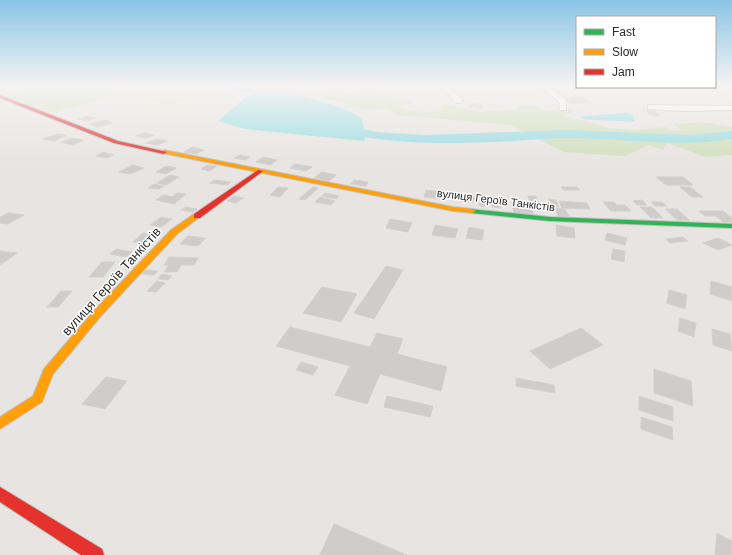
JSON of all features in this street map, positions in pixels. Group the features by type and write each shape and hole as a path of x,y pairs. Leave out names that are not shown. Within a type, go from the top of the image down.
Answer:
{"street":[{"name":"вулиця Героїв Танкістів","path":"39,112 106,139 260,171 460,209 550,219 732,226"},
{"name":"вулиця Героїв Танкістів","path":"0,424 38,398 48,372 96,315 174,232 260,171"},
{"path":"0,494 96,555"}],"green space":[{"path":"393,112 573,112 565,116 610,128 633,130 665,127 671,130 682,131 674,124 701,122 732,127 732,155 705,157 667,143 663,150 649,145 625,156 564,152 510,125 398,115"}],"water":[{"path":"229,112 350,112 361,119 365,141 245,129 218,121"},
{"path":"627,113 633,115 635,122 581,119 582,116"}],"building":[{"path":"647,112 657,112 659,116 649,115"},
{"path":"87,116 96,118 88,121 78,119"},
{"path":"106,120 112,123 97,127 90,124"},
{"path":"144,133 154,135 146,138 136,136"},
{"path":"57,134 67,135 54,141 43,139"},
{"path":"73,138 84,140 73,145 61,142"},
{"path":"156,139 167,141 158,145 146,143"},
{"path":"192,147 204,150 196,154 184,152"},
{"path":"104,152 113,155 107,158 96,156"},
{"path":"240,155 250,157 245,160 234,158"},
{"path":"263,157 277,160 270,165 256,162"},
{"path":"295,164 312,167 306,171 290,168"},
{"path":"133,165 144,168 130,174 119,172"},
{"path":"208,165 217,166 210,171 201,169"},
{"path":"166,166 176,168 166,174 156,172"},
{"path":"322,172 336,175 329,181 314,178"},
{"path":"170,175 179,177 166,185 157,183"},
{"path":"656,177 683,177 688,181 661,181"},
{"path":"214,180 231,182 227,185 210,183"},
{"path":"354,180 368,182 366,186 351,184"},
{"path":"661,181 688,181 693,185 666,185"},
{"path":"154,184 164,186 159,189 148,188"},
{"path":"278,187 288,188 280,197 270,195"},
{"path":"313,187 318,188 305,200 299,199"},
{"path":"561,187 577,187 580,190 564,190"},
{"path":"680,187 690,187 703,197 692,197"},
{"path":"426,190 441,192 440,199 424,197"},
{"path":"177,193 186,194 174,204 156,200 163,195 172,197"},
{"path":"325,193 339,196 336,199 322,196"},
{"path":"234,196 243,198 236,203 227,201"},
{"path":"528,196 536,196 538,202 530,201"},
{"path":"320,197 335,201 331,205 315,202"},
{"path":"460,197 476,197 476,202 460,201"},
{"path":"548,199 556,200 559,207 551,206"},
{"path":"479,200 488,200 489,207 480,206"},
{"path":"491,200 499,200 501,208 492,207"},
{"path":"642,200 647,205 637,205 633,201"},
{"path":"559,201 587,203 590,209 562,208"},
{"path":"514,202 528,203 530,207 516,207"},
{"path":"603,202 614,202 617,205 625,205 631,211 611,211"},
{"path":"651,202 662,202 667,206 655,206"},
{"path":"512,206 531,207 533,214 514,213"},
{"path":"186,207 197,209 193,212 181,210"},
{"path":"640,207 652,207 663,218 651,218"},
{"path":"555,208 565,209 569,216 558,216"},
{"path":"665,209 677,209 689,220 677,220"},
{"path":"699,211 723,211 732,218 732,222 723,222 716,216 705,216"},
{"path":"9,213 24,215 8,224 0,223 0,217"},
{"path":"161,217 172,219 162,227 150,225"},
{"path":"390,219 412,223 408,232 386,228"},
{"path":"435,225 458,229 455,238 432,235"},
{"path":"556,225 574,228 575,238 557,236"},
{"path":"469,227 484,230 482,240 466,238"},
{"path":"143,233 153,234 143,243 133,242"},
{"path":"607,233 627,238 625,245 605,240"},
{"path":"188,236 206,238 198,246 180,244"},
{"path":"683,237 688,241 670,243 666,239"},
{"path":"718,238 732,245 718,250 703,243"},
{"path":"116,249 132,252 126,257 110,254"},
{"path":"613,249 625,251 624,262 611,259"},
{"path":"0,251 17,253 0,265"},
{"path":"169,257 198,258 194,265 181,265 177,272 164,272 169,265 164,265"},
{"path":"102,262 115,262 103,277 89,277"},
{"path":"386,266 403,270 374,319 354,313"},
{"path":"146,270 158,271 154,275 142,274"},
{"path":"162,274 172,276 168,280 158,279"},
{"path":"157,281 165,283 156,292 147,291"},
{"path":"711,281 732,287 732,301 710,294"},
{"path":"322,287 357,294 341,322 303,313"},
{"path":"669,290 687,295 685,309 667,303"},
{"path":"61,291 72,291 58,307 47,307"},
{"path":"680,318 696,323 694,337 678,331"},
{"path":"290,327 370,347 377,333 403,339 397,354 447,367 441,391 380,374 367,404 335,395 350,366 276,346"},
{"path":"581,328 603,345 550,369 530,351"},
{"path":"712,329 730,334 732,351 713,345"},
{"path":"301,362 318,367 313,375 296,370"},
{"path":"654,369 691,381 693,406 654,393"},
{"path":"106,377 127,381 105,409 82,404"},
{"path":"516,378 554,385 555,393 516,386"},
{"path":"387,396 433,406 430,417 384,407"},
{"path":"639,396 673,407 673,421 639,410"},
{"path":"641,417 672,427 673,440 641,429"},
{"path":"334,524 407,555 320,555"},
{"path":"717,533 732,541 732,555 715,555"}],"waterway":[{"path":"335,127 377,136 424,139 588,134 671,140 712,138 732,135"}],"traffic: fast":[{"path":"472,211 550,219 732,226"}],"traffic: slow":[{"path":"164,152 453,209 472,211"},
{"path":"0,424 38,399 48,372 96,315 174,232 197,216"}],"traffic: jam":[{"path":"40,112 116,142 164,152"},
{"path":"197,216 260,171"},
{"path":"0,494 96,555"}]}
